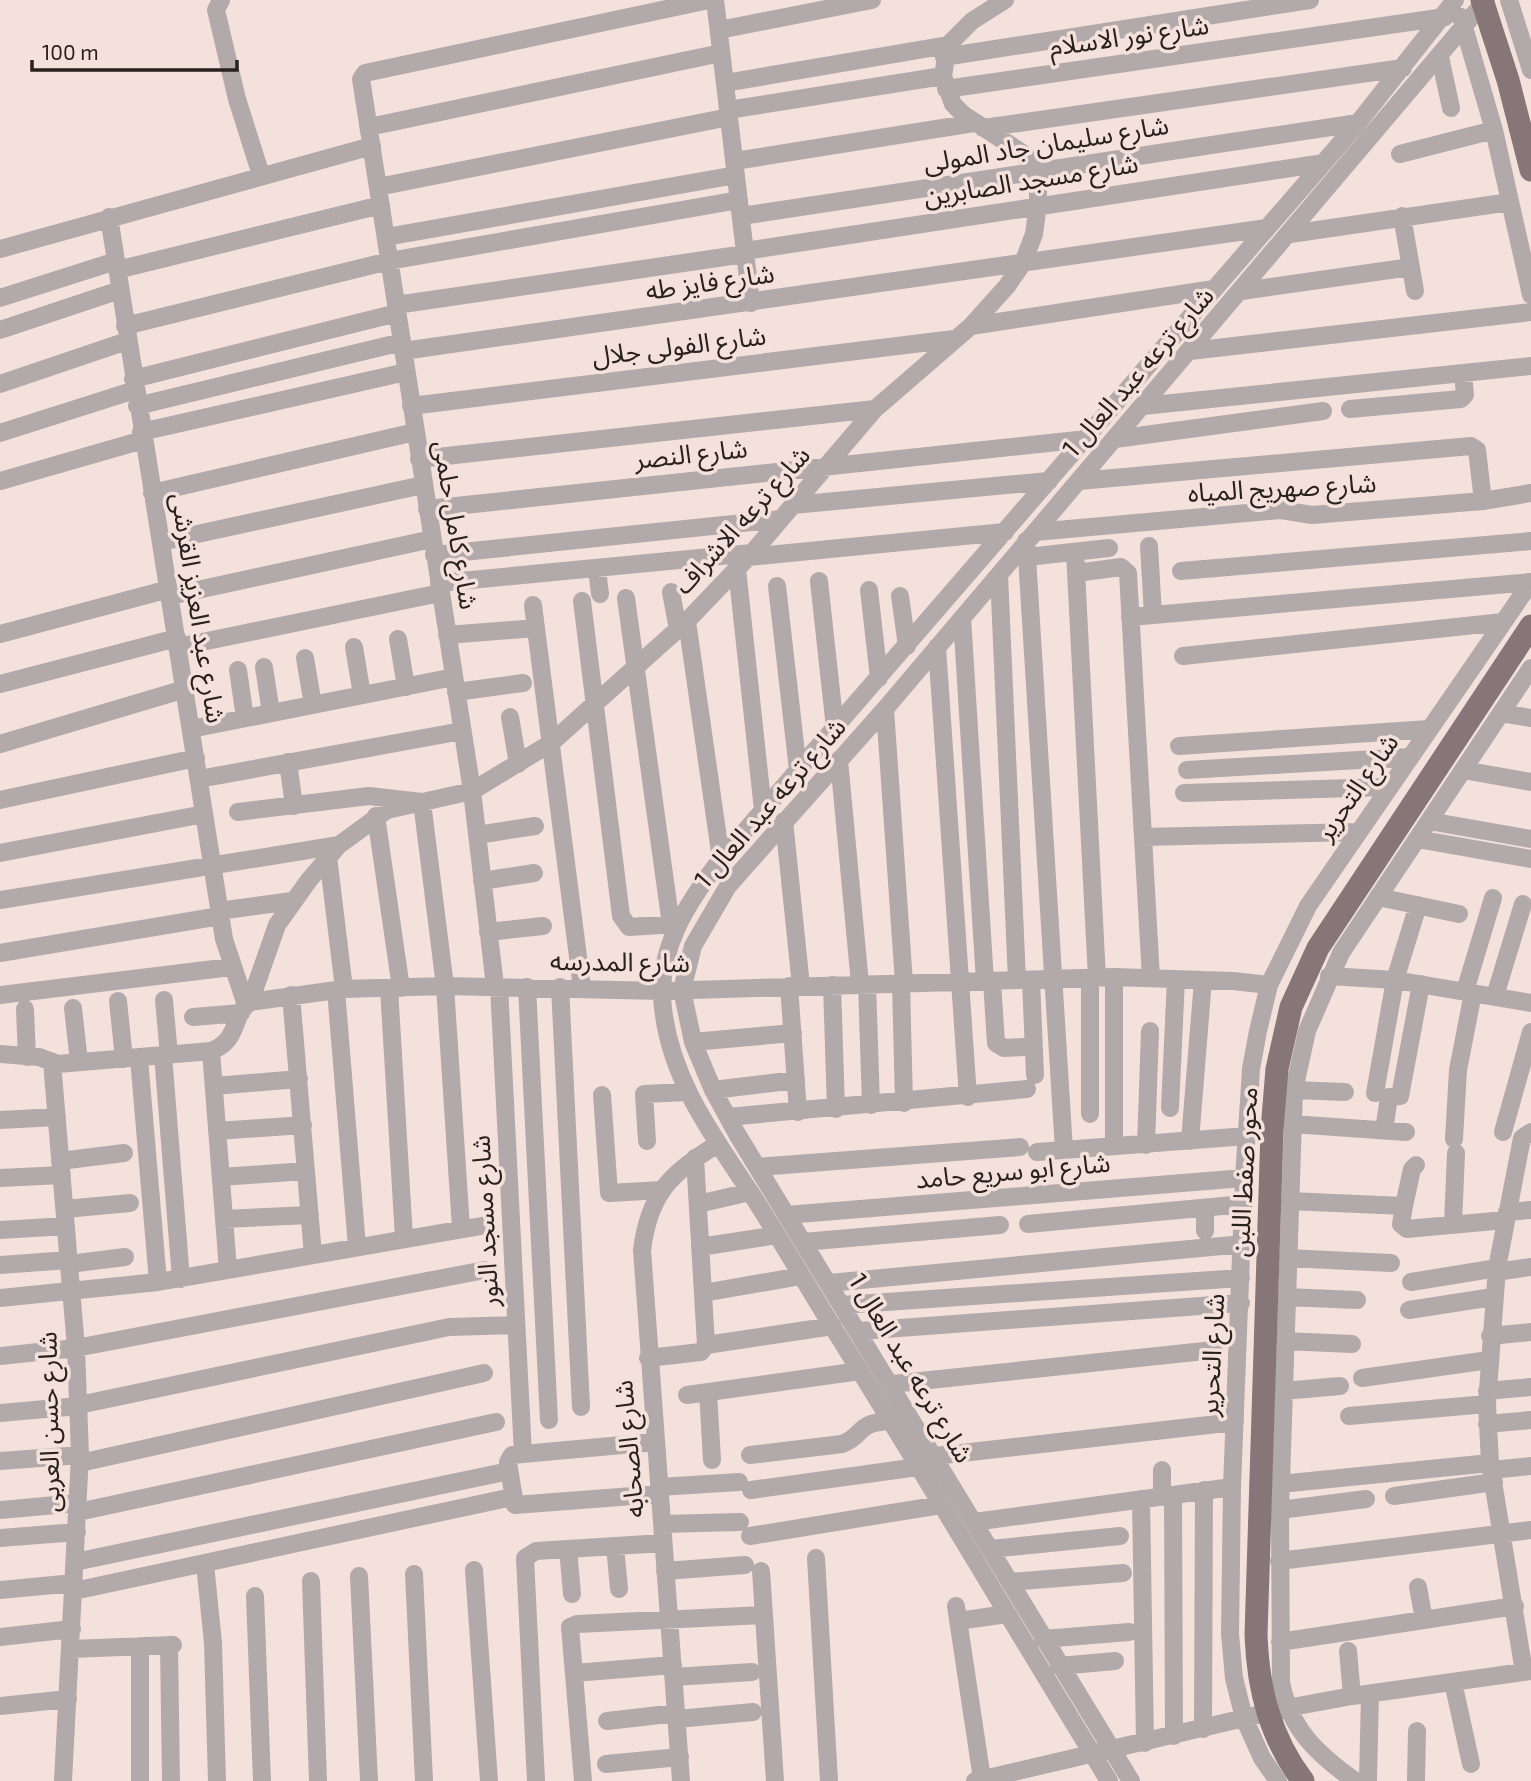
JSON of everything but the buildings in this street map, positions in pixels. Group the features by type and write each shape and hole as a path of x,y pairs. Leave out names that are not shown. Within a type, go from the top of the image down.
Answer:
{"main road":[{"path":"1484,0 1531,170"},
{"name":"محور صفط اللبن","path":"1303,1781 1276,1736 1264,1704 1257,1670 1256,1635 1272,1130 1282,1038 1295,997 1318,948 1531,626"},
{"path":"1280,1298 1265,1667 1283,1732 1314,1781"}],"street":[{"path":"221,0 216,9 237,99 261,175"},
{"path":"712,0 719,30 751,303"},
{"name":"شارع كامل حلمى","path":"497,986 472,792 362,83 365,73 712,0"},
{"path":"719,30 872,0"},
{"path":"1006,0 972,21 946,51 945,83 953,104 979,126 1024,154 1038,172"},
{"path":"725,83 1310,0"},
{"path":"1455,0 1494,130 1531,295"},
{"name":"شارع ترعه عبد العال 1","path":"1109,1781 777,1234 687,1092 668,1042 661,991 667,954 675,924 721,859 1324,163 1445,18 1455,0"},
{"name":"شارع ترعه عبد العال 1","path":"1131,1781 728,1117 713,1090 693,1042 682,990 693,946 728,886 1029,544 1084,475 1440,57 1484,0"},
{"path":"1515,2 1525,29 1531,70"},
{"name":"شارع نور الاسلام","path":"0,298 380,196 729,113 1445,18"},
{"path":"369,127 721,54"},
{"path":"1440,57 1451,108"},
{"path":"386,237 736,168 979,126 1403,68"},
{"name":"شارع سليمان جاد المولى","path":"0,384 126,333 390,261 740,208 1038,172 1358,123"},
{"path":"1400,154 1494,130"},
{"path":"0,249 372,146"},
{"name":"شارع مسجد الصابرين","path":"135,392 397,309 1038,205 1324,163"},
{"name":"شارع ترعه الاشراف","path":"245,1007 266,950 292,901 334,850 376,816 400,806 472,792 551,743 636,670 683,625 746,560 875,409 971,326 1023,263 1034,234 1038,205 1038,172"},
{"path":"1290,234 1510,202"},
{"path":"1402,216 1415,291"},
{"name":"شارع عبد العزيز القرشى","path":"109,217 220,914 231,967 245,1007"},
{"name":"شارع فايز طه","path":"135,392 402,347 751,303 1267,228"},
{"path":"1242,290 1411,267"},
{"path":"971,326 1214,289"},
{"path":"0,330 120,290"},
{"path":"1198,308 1214,323"},
{"path":"1190,351 1531,312"},
{"name":"شارع الفولى جلال","path":"411,406 954,339"},
{"path":"1143,406 1531,366"},
{"path":"0,481 142,436 406,372"},
{"path":"1350,409 1461,399 1465,395 1463,373"},
{"path":"0,433 135,392"},
{"path":"419,459 875,409"},
{"path":"1115,439 1323,411"},
{"path":"152,493 415,432"},
{"name":"شارع النصر","path":"427,509 1087,439"},
{"path":"1073,455 1084,475 1471,446 1477,450 1483,501"},
{"path":"793,505 1049,481"},
{"path":"161,542 423,485"},
{"name":"شارع صهريج المياه","path":"1029,544 1281,510 1312,515 1483,501 1531,493"},
{"path":"0,634 170,592 433,547 780,519"},
{"path":"0,684 178,643 440,588 597,569 746,560 1005,533"},
{"path":"1181,571 1531,541"},
{"path":"1064,1150 1029,544 1075,552 1109,548"},
{"path":"1149,546 1153,615"},
{"path":"1075,552 1100,978 1114,1146"},
{"path":"746,560 763,810"},
{"path":"1076,573 1121,567 1128,573 1151,978"},
{"path":"597,569 600,594"},
{"path":"728,1117 968,1097 1031,1082 999,575"},
{"path":"818,581 835,728"},
{"path":"1130,617 1531,582"},
{"name":"شارع التحرير","path":"1278,1781 1262,1759 1244,1718 1234,1678 1230,1634 1232,1487 1251,1069 1269,985 1308,906 1356,832 1531,582"},
{"path":"778,586 798,770"},
{"path":"869,590 880,678"},
{"path":"671,592 683,625 721,859"},
{"path":"901,596 907,646"},
{"path":"582,601 621,916 629,927 636,929 675,924 626,598"},
{"path":"533,605 582,988"},
{"path":"962,618 988,981 996,1043 1004,1048 1024,1047"},
{"path":"1183,656 1503,622"},
{"path":"447,635 536,628"},
{"path":"398,639 405,687"},
{"path":"937,647 968,1097"},
{"path":"354,648 362,695"},
{"path":"304,658 313,705"},
{"path":"264,667 271,713"},
{"path":"1355,1781 1317,1753 1300,1732 1287,1708 1281,1682 1279,1561 1284,1341 1280,1298 1287,1258 1294,1090 1307,1031 1329,975 1531,669"},
{"path":"238,670 245,718"},
{"path":"191,729 405,687 523,683"},
{"path":"0,744 185,689"},
{"path":"885,709 902,983 904,1103"},
{"path":"1501,713 1531,718"},
{"path":"510,717 518,764"},
{"path":"1179,746 1429,729"},
{"path":"199,779 462,731"},
{"path":"1187,770 1410,757"},
{"path":"0,800 196,758"},
{"path":"839,760 863,984 871,1105"},
{"path":"288,762 294,806"},
{"path":"1463,770 1531,782"},
{"path":"1184,793 1387,788"},
{"path":"237,812 369,796 422,802 445,986 461,1228"},
{"path":"0,853 204,814"},
{"path":"376,816 395,988 404,1238"},
{"path":"784,821 795,986 793,1033 798,1112"},
{"path":"1429,821 1531,839"},
{"path":"477,835 534,826"},
{"path":"1143,837 1356,832"},
{"path":"1417,839 1531,859"},
{"path":"0,900 212,863 334,850 340,990 357,1247"},
{"path":"482,881 534,873"},
{"path":"1378,897 1459,914"},
{"path":"1453,1224 1458,1070 1469,992 1493,898"},
{"path":"0,953 292,901"},
{"path":"1495,996 1523,904"},
{"path":"1375,1093 1395,980 1418,905"},
{"path":"488,932 542,926"},
{"path":"0,995 231,967"},
{"path":"1329,975 1395,980 1531,1003"},
{"path":"1090,1114 1100,978"},
{"name":"شارع المدرسه","path":"193,1017 291,995 340,990 445,986 661,991 1100,978 1203,980 1269,985"},
{"path":"1170,1108 1176,979"},
{"path":"1190,1141 1203,980"},
{"path":"1384,1130 1389,1097 1400,1096 1421,984"},
{"path":"832,985 836,1109"},
{"name":"شارع مسجد النور","path":"497,986 516,1325 512,1500"},
{"path":"527,987 549,1420"},
{"path":"560,987 582,1406"},
{"path":"291,995 313,1255"},
{"path":"164,1000 181,1279"},
{"path":"118,1001 132,1058 158,1282"},
{"path":"0,1054 27,1056 52,1062 79,1062 211,1051 224,1045 232,1037 245,1007"},
{"path":"73,1008 79,1062"},
{"path":"25,1009 27,1056"},
{"path":"1146,1144 1150,1031"},
{"path":"1503,1132 1531,1031"},
{"path":"693,1042 793,1033"},
{"path":"211,1051 228,1270"},
{"name":"شارع حسن العربى","path":"52,1062 76,1348 80,1459 63,1781"},
{"path":"214,1086 299,1079"},
{"path":"713,1090 796,1080"},
{"path":"1294,1090 1345,1092"},
{"path":"647,1141 643,1094 687,1092"},
{"path":"602,1095 610,1194 662,1190"},
{"path":"0,1119 57,1118"},
{"path":"1292,1124 1406,1132"},
{"path":"217,1132 303,1125"},
{"path":"1007,1614 957,1614 979,1780 1016,1776 1057,1763 1287,1708 1527,1672 1520,1600 1492,1471 1487,1397 1497,1270 1522,1138 1531,1132"},
{"path":"757,1167 1064,1150 1247,1136"},
{"name":"شارع الصحابه","path":"681,1781 642,1250 646,1223 662,1190 673,1175 719,1144"},
{"path":"729,1160 746,1148"},
{"path":"0,1178 61,1168 124,1153"},
{"path":"648,1358 701,1352 706,1345 695,1158"},
{"path":"1416,1165 1412,1169 1401,1224 1404,1229 1453,1224 1531,1210"},
{"path":"221,1177 306,1171"},
{"name":"شارع ابو سريع حامد","path":"786,1215 1244,1178"},
{"path":"698,1203 750,1192"},
{"path":"1289,1201 1405,1206"},
{"path":"0,1230 130,1203"},
{"path":"1028,1224 1244,1204"},
{"path":"1205,1208 1205,1231"},
{"path":"224,1219 310,1216"},
{"path":"0,1298 71,1293 181,1279 487,1225"},
{"path":"803,1242 1000,1225"},
{"path":"700,1248 777,1234"},
{"path":"829,1283 1243,1244"},
{"path":"0,1265 125,1257"},
{"path":"1287,1258 1391,1263"},
{"path":"1411,1282 1531,1267"},
{"path":"0,1356 76,1348 485,1270"},
{"path":"703,1293 802,1276"},
{"path":"842,1305 1241,1278"},
{"path":"1409,1310 1493,1297"},
{"path":"1280,1298 1357,1300"},
{"path":"859,1331 1241,1303"},
{"path":"0,1413 79,1405 449,1327 516,1325"},
{"path":"706,1345 833,1326"},
{"path":"1490,1336 1531,1332"},
{"path":"1284,1341 1352,1344"},
{"path":"892,1384 1214,1350"},
{"path":"1362,1378 1489,1360"},
{"path":"687,1395 860,1371"},
{"path":"0,1461 80,1459 484,1373"},
{"path":"1283,1391 1340,1386"},
{"path":"1349,1416 1487,1397 1531,1387"},
{"path":"708,1392 712,1460"},
{"path":"1487,1424 1531,1420"},
{"path":"750,1455 842,1444 849,1442 866,1424 890,1421"},
{"path":"0,1510 78,1508 496,1422"},
{"path":"935,1456 1235,1423"},
{"path":"75,1562 515,1460 655,1442"},
{"path":"1280,1484 1492,1471 1531,1466"},
{"path":"0,1590 74,1587 205,1564 512,1500 517,1505 659,1491 745,1486 918,1467"},
{"path":"1162,1470 1168,1495 1174,1736"},
{"path":"1394,1496 1492,1471"},
{"path":"974,1522 1232,1487"},
{"path":"1203,1729 1204,1490"},
{"path":"1141,1499 1145,1743"},
{"path":"1280,1510 1366,1499"},
{"path":"662,1524 745,1529 941,1505"},
{"path":"1279,1561 1531,1530"},
{"path":"0,1538 77,1532"},
{"path":"990,1549 1121,1536"},
{"path":"536,1781 524,1563 527,1555 568,1549 663,1543"},
{"path":"615,1546 619,1589"},
{"path":"568,1549 572,1594"},
{"path":"816,1558 829,1781"},
{"path":"205,1564 213,1643 217,1781"},
{"path":"665,1571 753,1568 764,1615 775,1781"},
{"path":"474,1570 489,1781"},
{"path":"1010,1582 1123,1573"},
{"path":"414,1574 424,1781"},
{"path":"359,1576 369,1781"},
{"path":"311,1581 318,1781"},
{"path":"1418,1587 1424,1620"},
{"path":"255,1596 262,1781"},
{"path":"1280,1642 1424,1620 1520,1600"},
{"path":"583,1781 571,1649 570,1630 574,1624 764,1615"},
{"path":"0,1637 72,1629"},
{"path":"1043,1639 1129,1632"},
{"path":"71,1649 171,1645 171,1781"},
{"path":"140,1646 140,1781"},
{"path":"1348,1651 1361,1695 1368,1781"},
{"path":"1059,1666 1115,1661"},
{"path":"573,1673 752,1672"},
{"path":"1453,1682 1471,1764"},
{"path":"0,1706 68,1699"},
{"path":"607,1721 753,1712"},
{"path":"1416,1781 1417,1731"},
{"path":"606,1764 680,1757"},
{"path":"1057,1763 1059,1781"}]}
